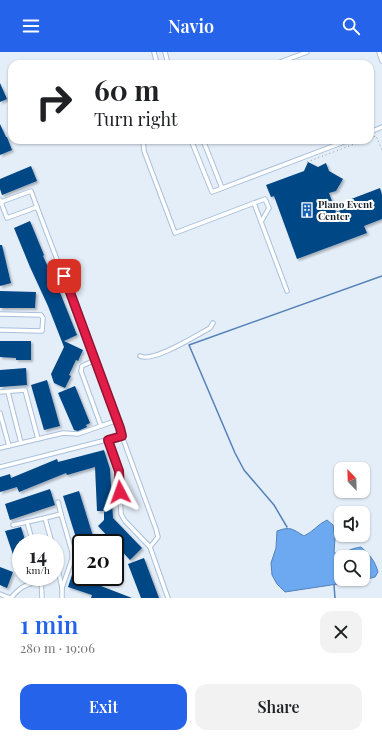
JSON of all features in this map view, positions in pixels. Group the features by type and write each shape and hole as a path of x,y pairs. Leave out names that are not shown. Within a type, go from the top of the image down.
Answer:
{"lane":[{"path":"286,60 307,52"},
{"path":"379,52 382,61"},
{"path":"143,144 144,151 175,233 265,199 268,208 261,222"},
{"path":"193,144 212,192 338,144"},
{"path":"205,144 222,188"},
{"path":"37,207 8,218 0,201 31,190 118,420 122,436 158,537 156,542 150,547"},
{"path":"254,203 287,291"},
{"path":"0,314 41,315 44,318 42,331 0,330"},
{"path":"140,356 148,358 167,351 210,328 213,323"},
{"path":"95,360 82,366 80,371 101,426"},
{"path":"0,392 25,390 38,439"},
{"path":"8,392 22,443"},
{"path":"0,413 9,446"},
{"path":"0,448 63,433 78,434 118,420"},
{"path":"0,467 122,436"},
{"path":"108,440 119,471 121,514 125,522 150,547 168,598"},
{"path":"58,502 72,552 72,559 62,588 62,598"},
{"path":"13,525 61,514"},
{"path":"45,518 49,534"},
{"path":"27,522 30,534"},
{"path":"0,594 11,598 18,588 24,586"},
{"path":"42,586 42,598"}],"path":[{"path":"374,137 376,136 382,150"}],"water":[{"path":"327,520 333,525 335,542 334,585 285,592 277,584 272,575 271,563 276,548 277,531 291,529 304,536"},
{"path":"361,547 364,550 349,550 354,548"},
{"path":"370,556 378,572 375,577 370,578"}],"building":[{"path":"0,83 7,99 0,102"},
{"path":"0,124 12,150 0,155"},
{"name":"Plano Event Center","path":"308,162 318,167 326,163 329,171 343,179 336,191 329,193 336,212 348,207 346,201 380,188 382,195 382,219 364,226 367,233 297,259 274,196 271,197 266,185 304,171"},
{"path":"31,166 37,181 2,195 0,189 0,179"},
{"path":"30,221 44,255 43,256 77,335 64,341 83,350 78,361 76,360 65,388 54,383 51,374 64,347 14,228"},
{"path":"0,245 2,245 11,283 0,286"},
{"path":"0,291 36,292 35,308 0,308"},
{"path":"0,341 31,341 31,360 16,360 16,358 0,357"},
{"path":"26,368 27,385 0,387 0,370"},
{"path":"47,380 60,426 44,430 31,385"},
{"path":"75,386 90,423 86,425 87,427 78,431 74,430 58,393"},
{"path":"104,450 110,469 113,518 142,548 130,560 124,554 124,534 106,534 98,526 104,520 104,511 97,511 95,467 67,475 66,473 19,492 17,487 0,492 0,477 10,474 11,478 57,459 58,462"},
{"path":"50,489 55,505 10,520 5,504"},
{"path":"79,491 92,534 75,534 63,496"},
{"path":"21,527 23,534 12,534 12,552 5,531"},
{"path":"144,558 159,598 141,598 128,564"},
{"path":"0,567 12,572 12,575 7,588 0,585"},
{"path":"72,575 72,586 101,586 132,598 91,598 92,595 68,587"}],"waterway":[{"path":"287,527 274,505 244,470 235,453 189,345 382,276"},
{"path":"334,586 335,598"}],"place":[{"name":"Plano Event Center","path":"307,210"}],"route":[{"path":"64,276 118,420 122,436 108,440 119,471 120,492"}]}
